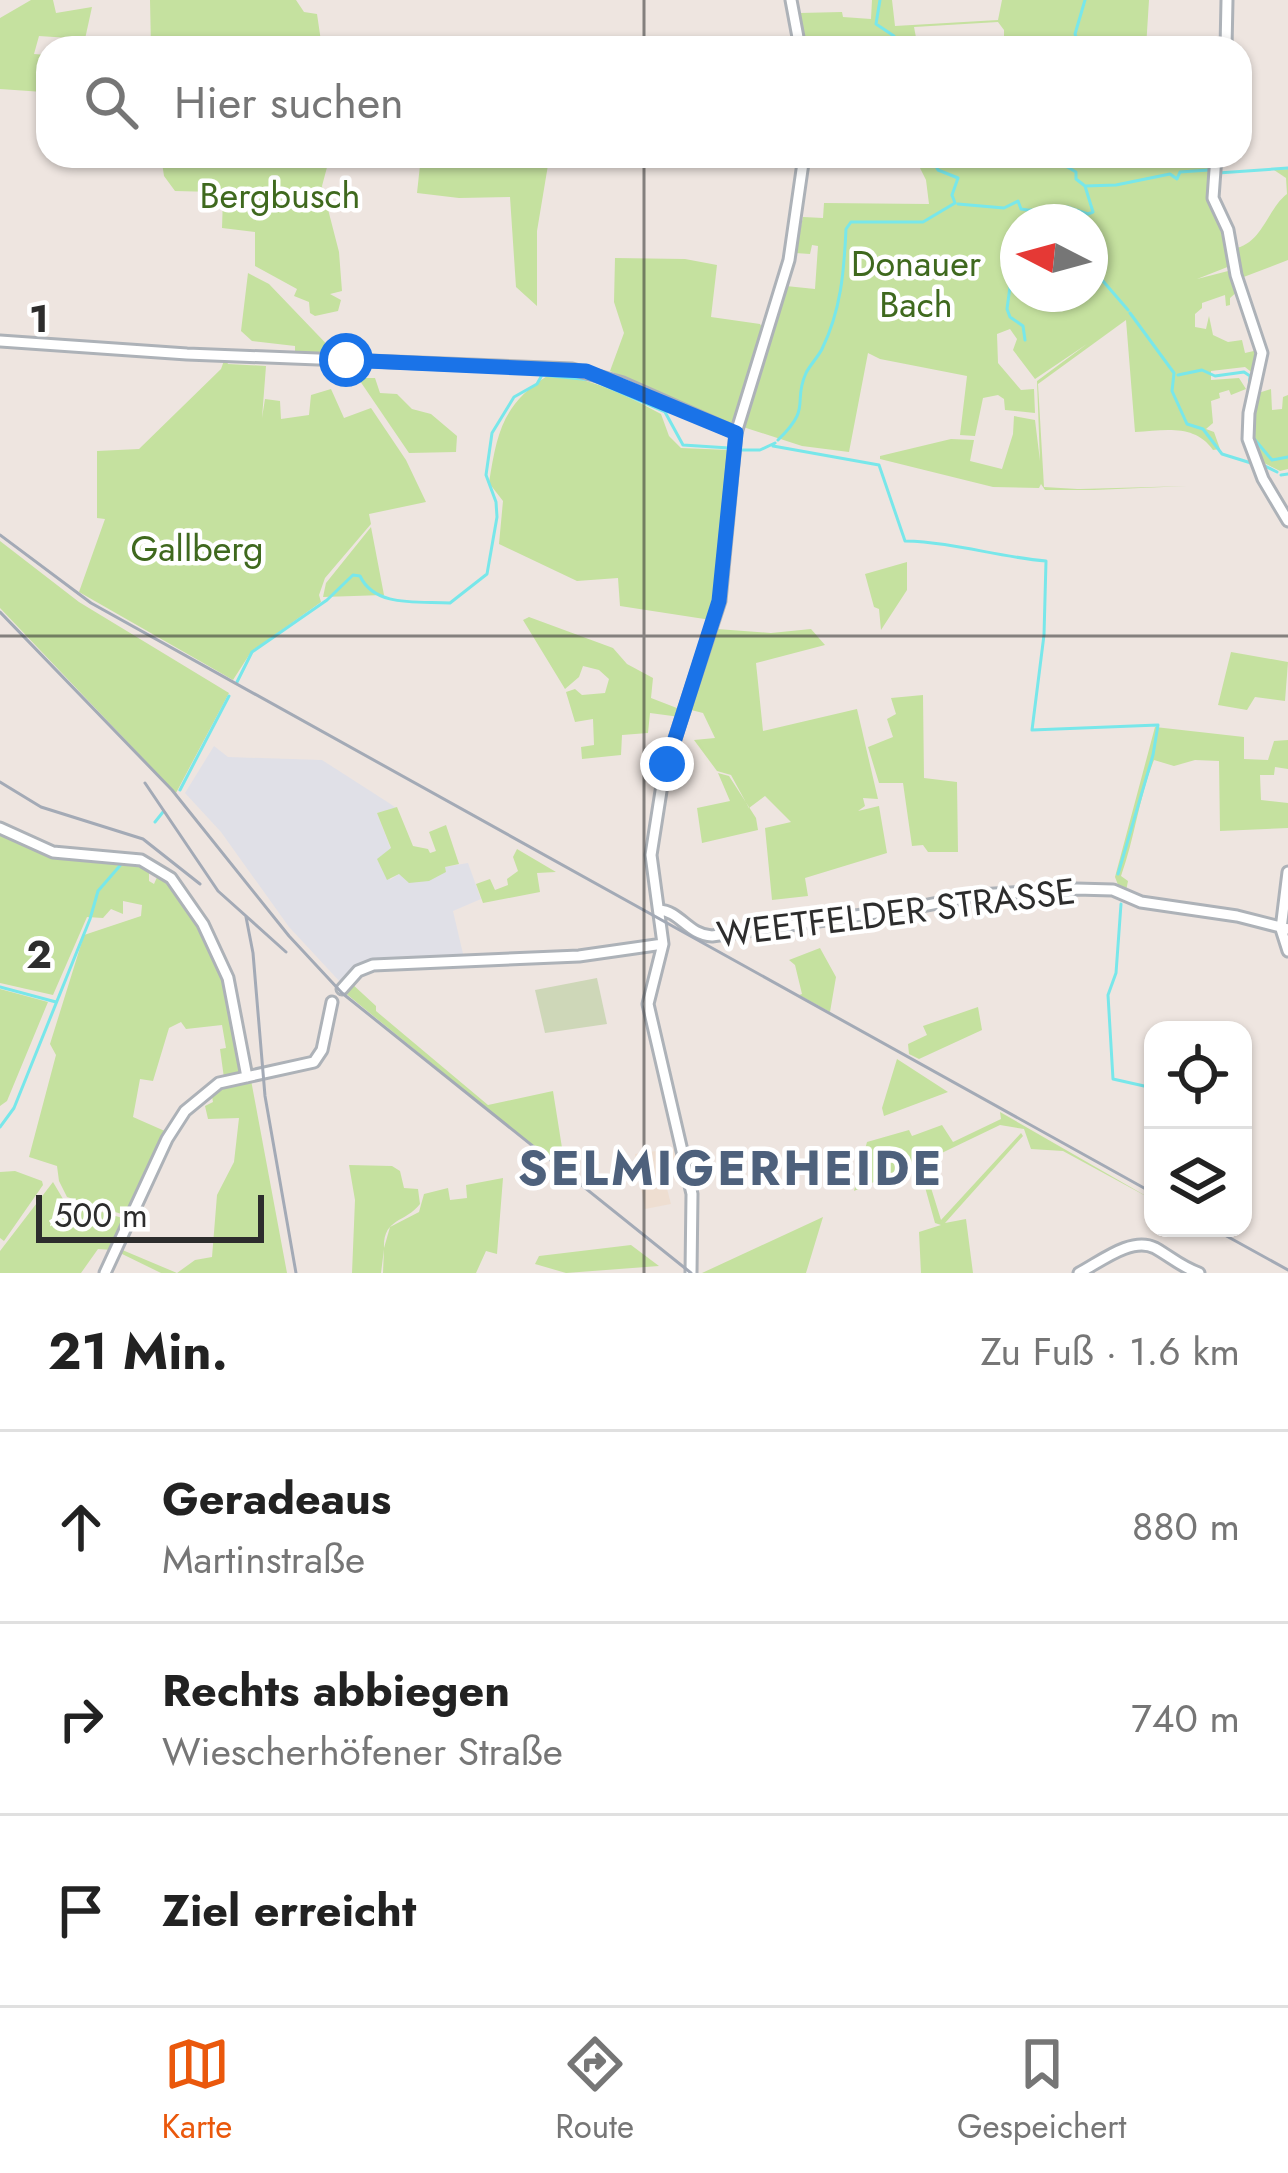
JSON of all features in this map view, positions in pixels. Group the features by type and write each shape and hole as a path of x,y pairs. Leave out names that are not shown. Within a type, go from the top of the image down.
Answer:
{"street":[{"path":"791,0 798,36"},
{"path":"1226,36 1227,0"},
{"path":"691,1273 692,1194 648,1008 663,944 650,858 663,780 719,601 736,433 789,260 802,168"},
{"path":"1215,168 1213,198 1226,226 1262,353 1248,440 1263,479 1288,521"},
{"path":"0,341 166,353 572,369 623,383 736,433"},
{"path":"0,828 52,853 141,860 171,878 203,924 229,978 247,1077"},
{"path":"1288,872 1284,929 1288,951"},
{"name":"WEETFELDER STRASSE","path":"658,910 671,912 697,934 712,936 979,895 1104,889 1142,902 1237,916 1284,929"},
{"path":"342,989 358,971 373,965 579,956 663,944"},
{"path":"105,1273 178,1119 213,1085 314,1062 322,1050 332,1002"},
{"path":"1079,1273 1142,1245 1199,1273"}],"shaded area":[{"path":"214,746 228,757 322,760 396,808 377,813 391,849 390,880 399,874 429,881 444,867 468,863 481,899 453,911 464,958 371,963 342,984 289,927 221,832 185,793"},
{"path":"677,1148 683,1171 664,1177 671,1204 645,1209 635,1154"}],"green space":[{"path":"31,0 53,0 56,13 92,7 86,36 36,36 36,92 0,89 0,18"},
{"path":"150,0 296,0 304,12 317,14 320,36 151,36"},
{"path":"796,0 799,13 842,12 843,17 871,19 872,0 892,0 895,26 998,20 1002,0 1149,0 1147,36 1004,36 998,22 914,27 916,36 802,36"},
{"name":"Bergbusch","path":"163,168 327,168 322,186 339,252 342,291 330,294 341,300 338,311 315,316 309,302 294,296 297,289 255,266 255,232 222,228 223,197 215,192 175,191"},
{"path":"420,168 548,168 537,231 537,306 516,287 510,197 417,193"},
{"name":"Donauer Bach","path":"920,168 1213,168 1211,195 1230,266 1197,279 1232,270 1238,291 1230,305 1226,306 1225,295 1202,303 1195,314 1195,327 1206,329 1209,316 1213,335 1228,342 1242,340 1245,353 1258,350 1260,356 1255,375 1245,367 1211,371 1211,380 1239,378 1246,389 1231,395 1229,390 1219,393 1220,398 1211,401 1213,423 1206,429 1214,432 1220,449 1213,450 1189,432 1135,432 1126,320 1038,384 1044,487 1078,489 1045,490 1041,484 1039,488 993,487 880,459 951,439 974,440 970,461 1002,469 1014,416 1035,420 1040,461 1037,381 1087,344 1035,379 1013,350 1017,339 1010,329 997,334 998,363 1021,390 1034,389 1035,413 1005,410 1004,399 998,395 983,398 975,436 960,435 967,376 868,353 849,452 802,446 743,427 786,286 815,289 818,246 812,245 810,254 795,253 803,217 823,218 824,203 929,204"},
{"path":"1288,169 1288,260 1241,278 1233,249 1258,233 1287,194 1286,178 1274,170"},
{"path":"615,258 685,259 717,265 711,317 760,324 763,329 732,425 610,371 624,333 614,302"},
{"path":"248,273 269,284 338,356 295,355 295,346 252,341 241,331"},
{"name":"Gallberg","path":"225,358 228,364 266,366 262,418 265,399 280,401 281,419 309,415 311,395 331,389 344,418 371,408 406,460 426,502 369,514 371,524 325,578 321,602 251,652 233,680 79,592 105,519 97,518 97,451 139,449 221,369"},
{"path":"549,375 593,383 661,414 669,436 681,448 729,450 720,579 711,620 620,606 618,578 577,581 499,544 503,501 489,483 499,434 521,397"},
{"path":"375,378 380,393 397,394 412,409 431,414 457,436 456,452 409,453 360,381"},
{"path":"1271,389 1272,410 1282,409 1283,397 1288,395 1288,469 1280,471 1258,460 1252,436 1255,394"},
{"path":"371,527 384,595 323,597 326,583"},
{"path":"0,541 79,602 229,693 176,793 0,608"},
{"path":"907,562 907,590 881,630 879,609 874,607 865,574"},
{"path":"529,617 613,648 627,664 653,678 651,698 682,710 680,717 650,713 648,733 622,735 621,755 582,759 581,747 594,745 593,719 575,722 566,692 605,693 609,679 583,666 579,677 565,689 523,620"},
{"path":"717,629 771,633 811,629 825,645 756,663 763,731 857,709 878,799 863,798 865,806 858,811 879,806 887,853 805,878 808,896 772,900 765,828 791,822 765,796 749,808 731,775 717,771 694,740 715,738 703,713 687,709"},
{"path":"1231,652 1288,662 1285,701 1255,697 1247,710 1218,705"},
{"path":"923,695 924,778 957,782 958,852 928,852 923,845 912,846 903,783 879,783 868,747 893,737 887,719 896,714 891,698"},
{"path":"1155,727 1244,737 1244,759 1268,760 1274,741 1288,740 1288,769 1275,767 1274,775 1260,775 1261,800 1288,803 1288,828 1220,831 1219,761 1195,760 1174,766 1154,760 1121,876 1128,881 1126,891 1120,890 1115,877"},
{"path":"718,773 729,776 756,818 758,830 702,843 697,808 730,801"},
{"path":"397,807 413,846 430,853 436,851 429,832 446,825 459,864 445,867 446,872 429,881 409,883 399,874 387,880 377,859 391,848 377,813"},
{"path":"0,832 48,855 113,859 149,869 149,881 154,884 158,875 195,920 218,966 244,1071 224,1078 222,1025 186,1029 181,1022 169,1028 153,1081 140,1079 133,1117 167,1132 128,1216 67,1197 57,1166 29,1157 56,1055 50,1044 84,935 141,916 142,905 123,901 123,914 111,909 103,918 87,917 53,995 0,983"},
{"path":"517,849 556,872 537,873 540,892 483,903 476,884 490,879 495,890 508,885 507,879 518,871 513,857"},
{"path":"820,948 836,977 830,1012 799,995 795,965 789,960"},
{"path":"597,978 607,1024 545,1033 535,990"},
{"path":"350,982 376,1011 488,1105 553,1091 566,1173 344,992"},
{"path":"0,989 48,1002 7,1101 0,1106"},
{"path":"978,1007 982,1030 919,1059 909,1054 908,1044 927,1035 923,1026"},
{"path":"897,1059 948,1092 884,1116 882,1108"},
{"path":"251,1080 287,1273 177,1273 195,1260 212,1257 217,1195 234,1162 239,1118 208,1119 205,1106 213,1102 211,1091"},
{"path":"1000,1112 1144,1195 1063,1151 1031,1149 1024,1129 1000,1125 923,1162 941,1220 1021,1133 1023,1136 945,1223 966,1219 973,1273 921,1273 919,1232 941,1225 935,1223 918,1162 854,1191 867,1142 909,1130 912,1136 942,1125 953,1142 1001,1119"},
{"path":"349,1165 392,1166 400,1171 404,1188 418,1189 420,1204 390,1227 419,1212 424,1194 448,1188 450,1200 467,1198 466,1185 503,1178 497,1254 486,1251 476,1273 383,1273 384,1249 381,1273 352,1273 355,1200"},
{"path":"15,1171 43,1185 4,1241 0,1238 0,1172"},
{"path":"53,1182 63,1199 126,1219 112,1250 98,1249 81,1273 0,1273 0,1251"},
{"path":"823,1217 806,1273 702,1273"},
{"path":"631,1245 659,1266 566,1273 535,1264 539,1256"},
{"path":"120,1249 177,1273 161,1273 118,1252"}],"waterway":[{"name":"Donauer Bach","path":"880,0 876,24 894,36"},
{"path":"1076,36 1085,0"},
{"name":"Donauer Bach","path":"778,440 799,412 802,383 833,320 843,276 846,229 851,222 923,222 955,203 952,195 958,178 937,168"},
{"path":"1069,168 1085,186 1091,204"},
{"path":"1218,173 1288,168"},
{"path":"1085,186 1170,174 1177,179 1180,172 1209,170"},
{"path":"958,204 1000,208"},
{"path":"1012,204 1019,204"},
{"path":"1108,287 1128,310"},
{"path":"1008,312 1023,326 1025,340"},
{"path":"1130,313 1174,373 1172,391 1187,424 1203,429 1222,454 1251,463"},
{"path":"1178,375 1202,370 1215,376 1244,372 1250,376 1249,389"},
{"path":"237,682 252,652 327,600 353,575 387,598 450,603 487,574 497,517 486,475 492,433 514,397 537,384 542,375 592,380 665,412 683,445 729,448"},
{"path":"1244,434 1248,394"},
{"path":"1250,434 1272,460 1288,457"},
{"path":"737,450 760,450 775,443"},
{"path":"773,446 879,465 905,541 1046,561 1044,635 1032,730 1158,725 1118,874"},
{"path":"1263,465 1277,472"},
{"path":"1281,475 1288,474"},
{"path":"180,790 229,696"},
{"path":"155,822 163,812"},
{"path":"0,1127 14,1108 98,891 124,861"},
{"path":"1121,904 1116,973 1108,995 1113,1079 1144,1086"},
{"path":"0,987 56,1002"}],"railway":[{"path":"0,535 91,603 1144,1188"},
{"path":"0,612 172,790 289,936 342,993 691,1273"},
{"path":"0,782 41,807 143,839 200,884"},
{"path":"145,783 218,891 286,952"},
{"path":"246,917 265,1096 296,1273"},
{"path":"1228,1237 1288,1270"}],"district":[{"name":"SELMIGERHEIDE","path":"731,1168"}],"route":[{"path":"346,360 586,371 736,433 719,601 667,764"}]}
